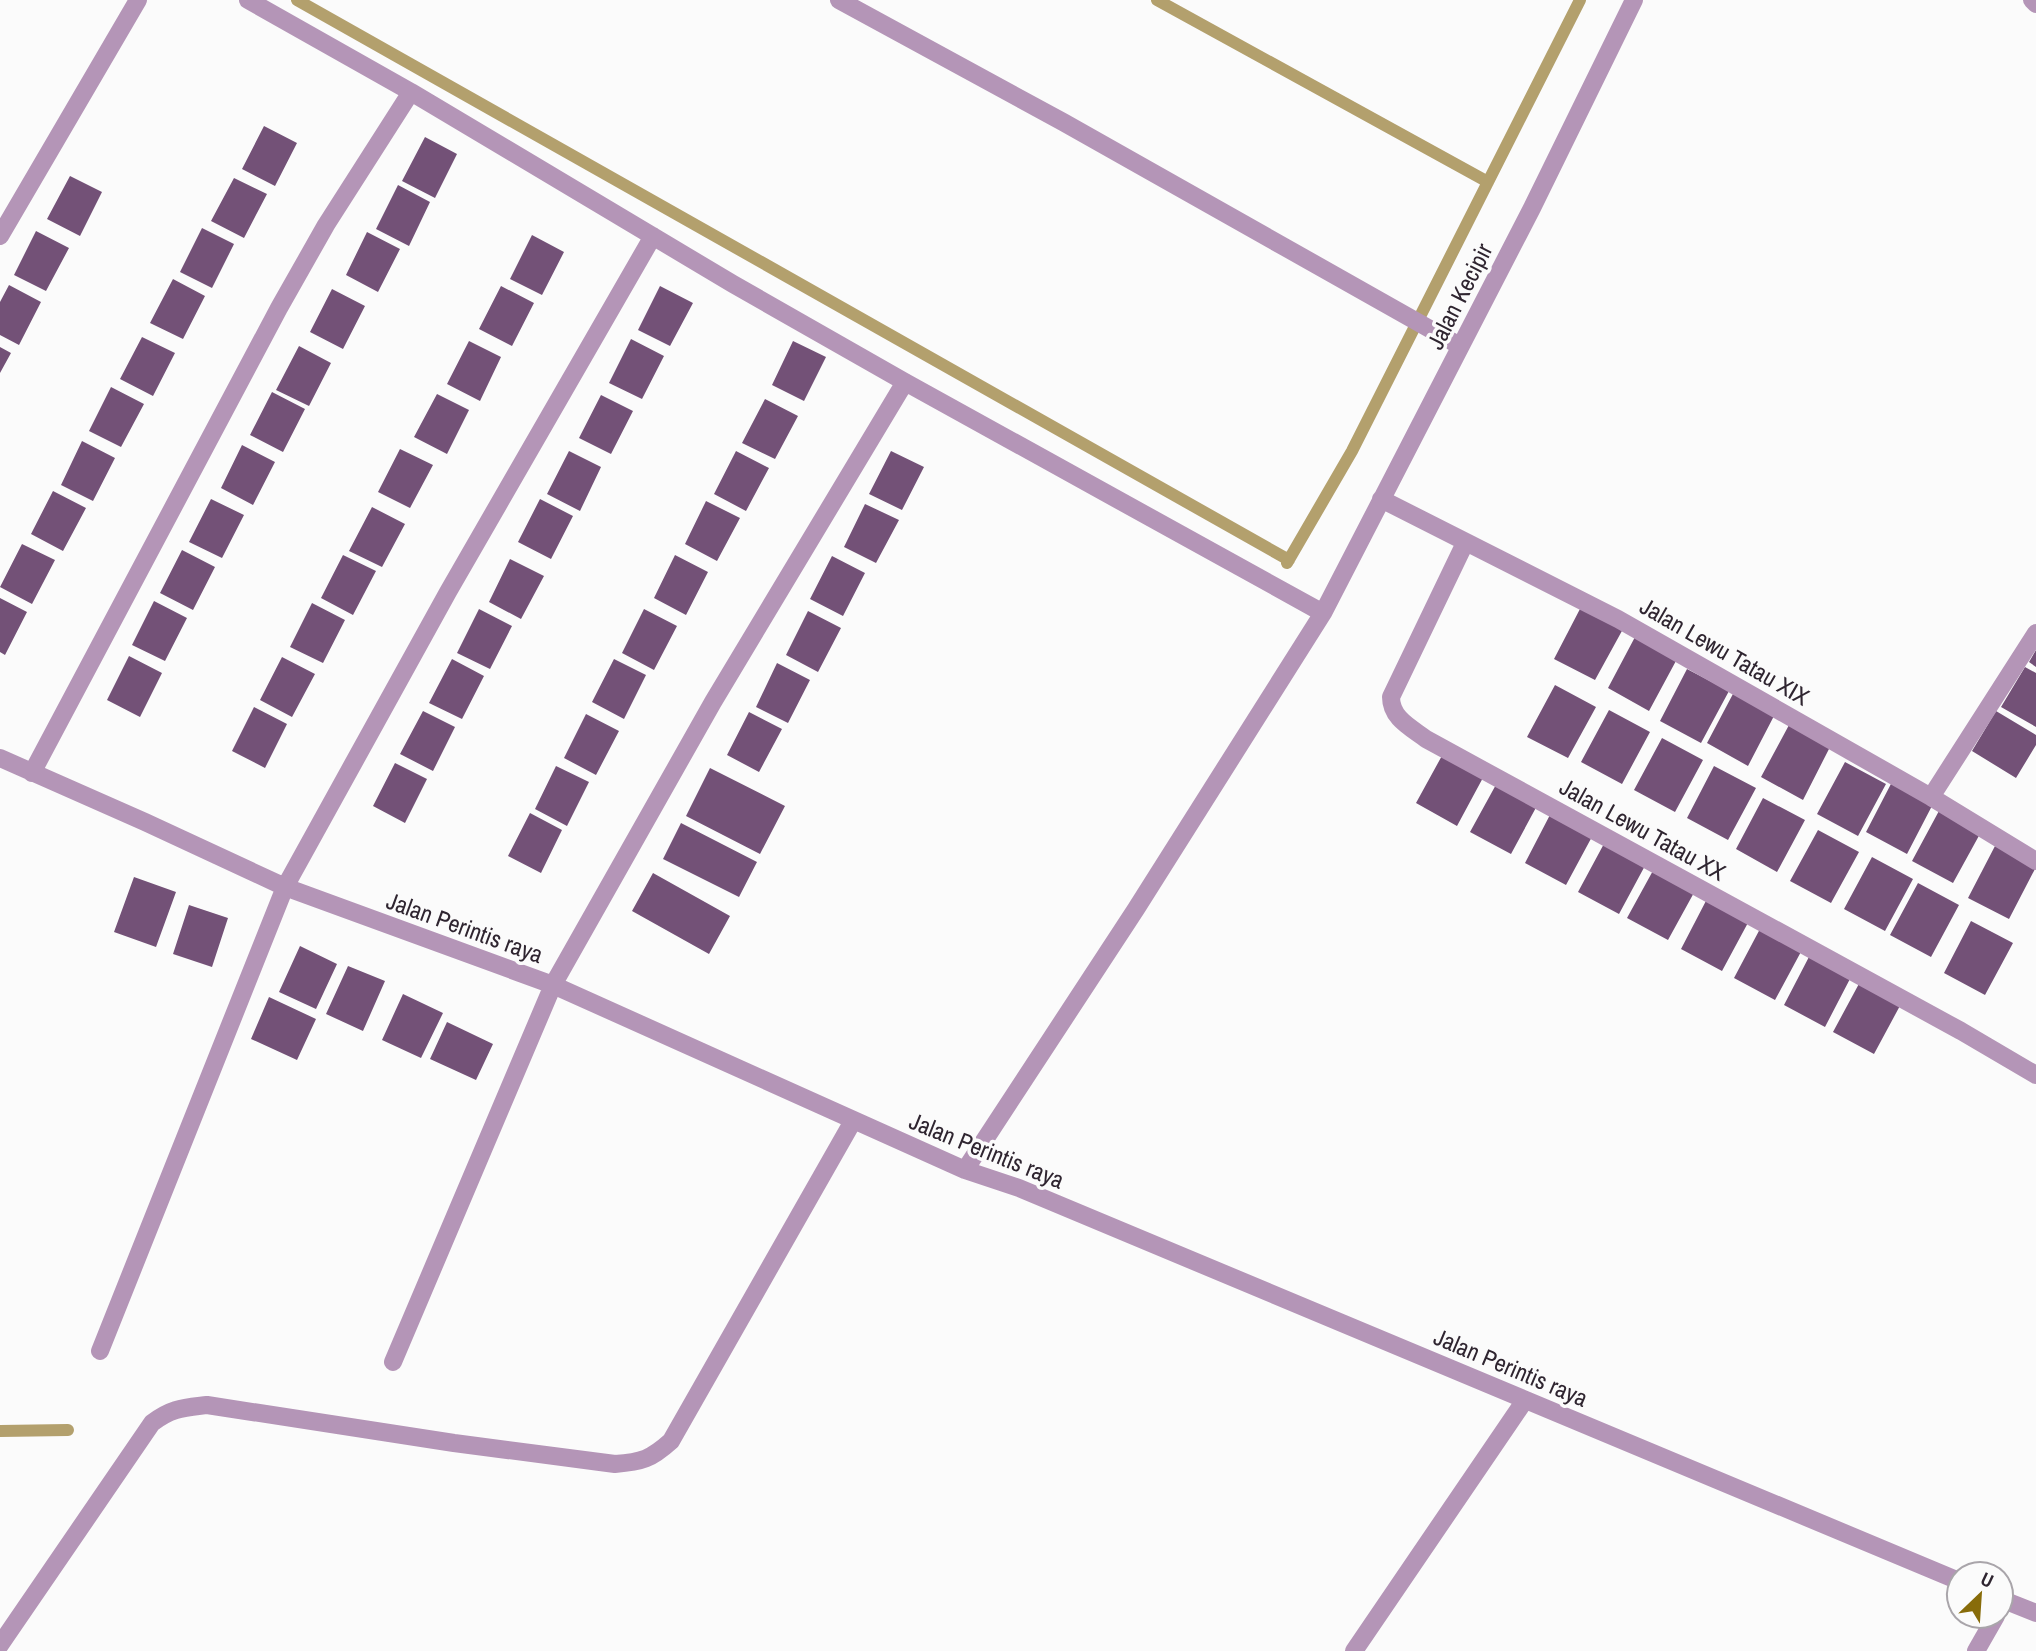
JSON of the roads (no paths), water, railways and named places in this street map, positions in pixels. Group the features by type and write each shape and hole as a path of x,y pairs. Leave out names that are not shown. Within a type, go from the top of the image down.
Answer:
{"street":[{"path":"0,236 138,0"},
{"path":"248,0 411,92 905,382 1323,613"},
{"path":"839,0 1460,346"},
{"name":"Jalan Kecipir","path":"965,1170 1136,909 1323,613 1532,208 1634,0"},
{"path":"2032,0 2036,4"},
{"path":"32,772 279,308 326,225 411,92"},
{"path":"100,1351 285,887 448,592 653,236"},
{"path":"393,1363 553,985 713,702 905,382"},
{"name":"Jalan Lewu Tatau XIX","path":"1381,499 1618,619 1931,797 2036,861"},
{"name":"Jalan Lewu Tatau XX","path":"1465,543 1391,697 1391,708 1401,720 1426,739 1981,1042 2036,1075"},
{"path":"1931,797 2036,633"},
{"name":"Jalan Perintis raya","path":"0,758 285,887 553,985 965,1170 1032,1194 1945,1575"},
{"path":"0,1645 152,1423 166,1413 180,1408 207,1405 454,1443 615,1464 640,1462 655,1455 671,1441 853,1121"},
{"path":"1354,1651 1525,1400"},
{"path":"2015,1609 2036,1613"},
{"path":"1976,1651 1988,1630"}],"waterway":[{"path":"297,0 1289,560"},
{"path":"1157,0 1488,182"},
{"path":"1287,563 1352,451 1580,0"},
{"path":"0,1431 68,1430"}]}
